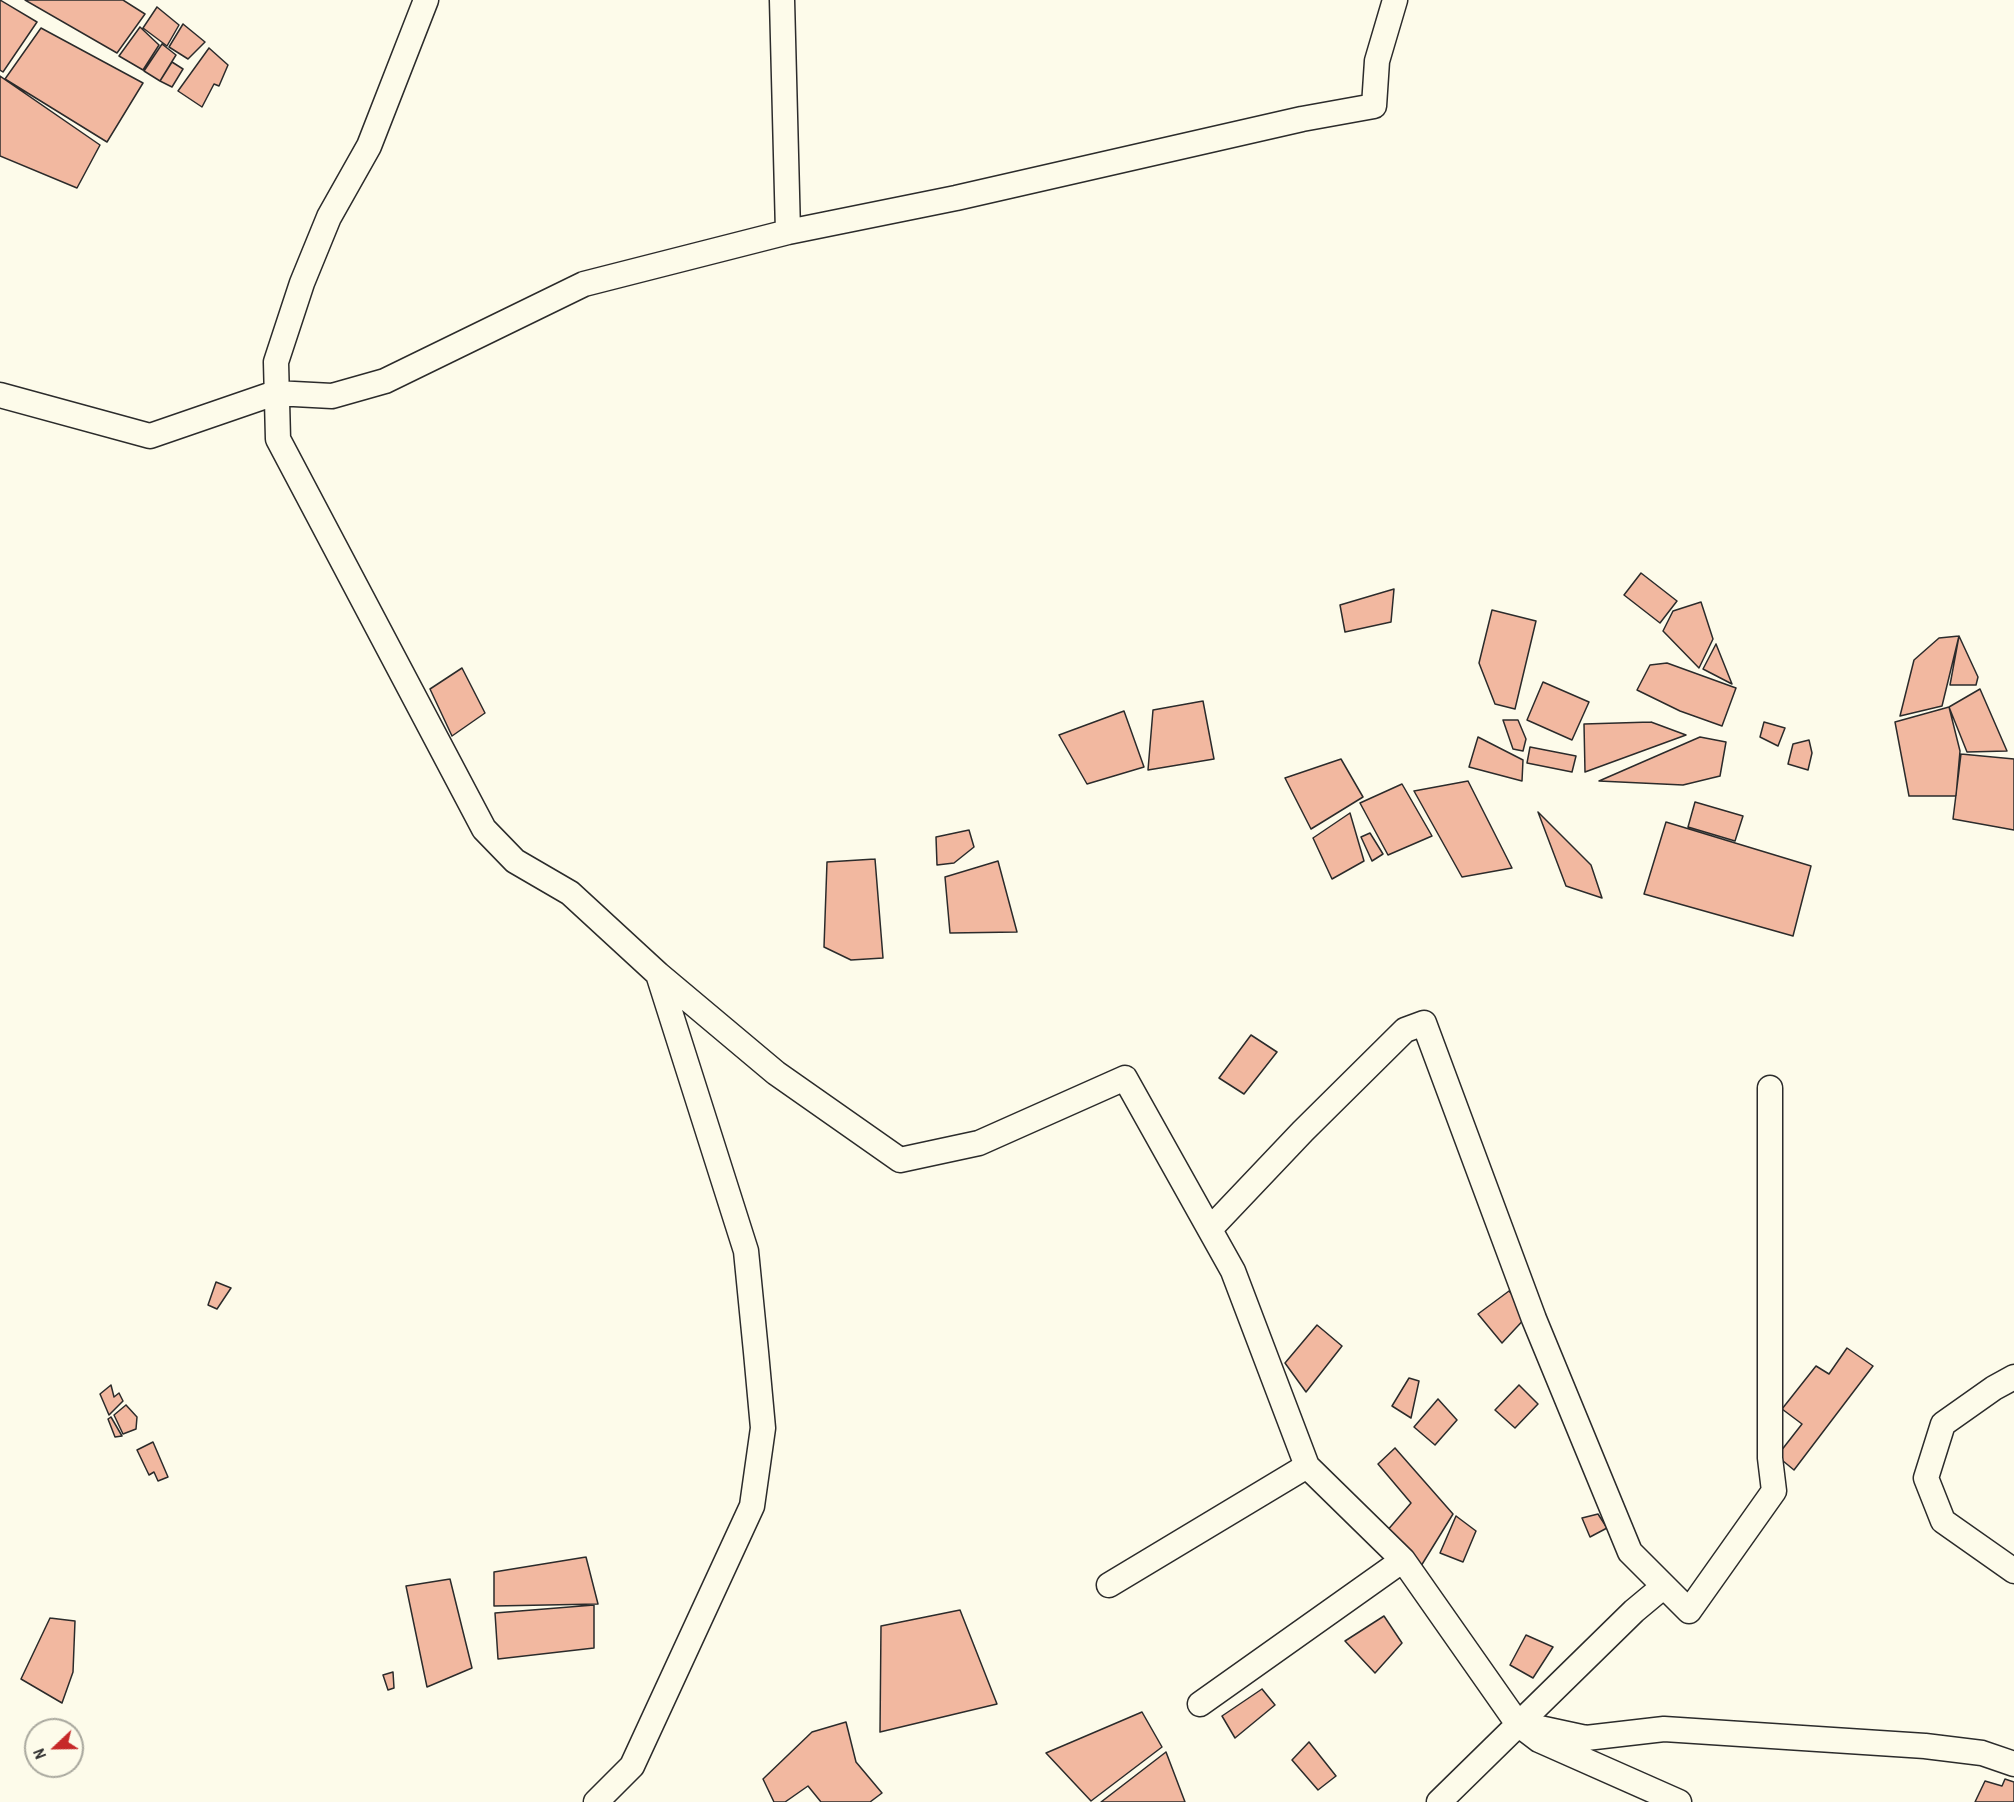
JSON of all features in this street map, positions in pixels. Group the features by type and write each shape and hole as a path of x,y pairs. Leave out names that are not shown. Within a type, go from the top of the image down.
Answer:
{"street":[{"path":"426,0 369,146 329,217 302,283 276,362 275,393 278,439 484,830 515,861 570,892 658,974 776,1073 900,1160 979,1143 1125,1078 1233,1271 1307,1466 1403,1560 1518,1724 1539,1740 1678,1802"},
{"path":"782,0 788,232"},
{"path":"0,395 150,436 275,393 332,396 385,381 584,284 788,232 956,198 1302,119 1374,106 1377,61 1395,0"},
{"path":"596,1802 632,1766 752,1506 763,1428 746,1251 658,974"},
{"path":"1210,1229 1303,1131 1405,1030 1424,1023 1534,1319 1630,1552 1689,1611 1774,1491 1770,1458 1770,1088"},
{"path":"2014,1377 1994,1388 1943,1424 1926,1478 1944,1521 2014,1571"},
{"path":"1109,1586 1307,1466"},
{"path":"1200,1704 1403,1560"},
{"path":"1439,1802 1634,1611 1664,1587"},
{"path":"1518,1724 1586,1738 1664,1729 1925,1746 1982,1753 2014,1764"}],"building":[{"path":"0,0 37,22 3,72 0,70"},
{"path":"25,0 123,0 145,14 117,53"},
{"path":"157,7 179,25 167,46 143,28"},
{"path":"183,24 205,42 188,59 169,47"},
{"path":"140,27 159,45 143,70 119,56"},
{"path":"41,28 143,83 107,142 5,79"},
{"path":"162,44 176,55 160,81 144,71"},
{"path":"209,48 228,65 219,86 214,84 202,107 178,91"},
{"path":"172,62 183,69 172,87 160,81"},
{"path":"0,76 100,145 77,188 0,156"},
{"path":"1641,573 1677,601 1660,623 1624,595"},
{"path":"1394,589 1391,622 1345,632 1340,605"},
{"path":"1701,602 1713,639 1699,668 1663,631 1673,611"},
{"path":"1492,610 1536,621 1515,709 1495,704 1479,663"},
{"path":"1959,636 1942,706 1900,716 1914,660 1939,638"},
{"path":"1959,636 1978,677 1976,685 1950,685"},
{"path":"1716,644 1732,684 1703,669"},
{"path":"1667,663 1736,688 1722,726 1680,711 1637,690 1650,665"},
{"path":"462,668 485,713 452,736 430,689"},
{"path":"1543,682 1589,702 1572,740 1527,720"},
{"path":"1980,689 2007,751 1967,752 1949,707"},
{"path":"1203,701 1214,759 1148,770 1153,710"},
{"path":"1949,707 1960,751 1956,796 1909,796 1895,722"},
{"path":"1124,711 1144,767 1087,784 1059,735"},
{"path":"1503,720 1518,720 1526,739 1523,751 1513,749"},
{"path":"1651,722 1686,735 1585,772 1584,724"},
{"path":"1764,722 1785,728 1778,746 1760,737"},
{"path":"1478,737 1523,760 1522,781 1469,767"},
{"path":"1700,737 1726,742 1720,776 1683,785 1599,781"},
{"path":"1809,740 1812,753 1808,770 1788,764 1793,744"},
{"path":"1530,747 1576,756 1572,772 1527,763"},
{"path":"1961,754 2014,759 2014,830 1953,819"},
{"path":"1341,759 1363,797 1311,829 1285,778"},
{"path":"1468,781 1512,868 1462,877 1414,791"},
{"path":"1402,784 1432,836 1388,855 1360,803"},
{"path":"1695,802 1743,816 1735,841 1688,827"},
{"path":"1538,812 1591,865 1602,898 1566,886"},
{"path":"1350,813 1364,861 1332,879 1313,838"},
{"path":"1666,822 1811,866 1793,936 1644,894"},
{"path":"969,830 974,847 954,863 937,865 936,837"},
{"path":"1370,833 1383,854 1372,861 1361,837"},
{"path":"875,859 883,958 851,960 824,947 827,862"},
{"path":"998,861 1017,932 950,933 945,877"},
{"path":"1251,1035 1277,1052 1244,1094 1219,1078"},
{"path":"216,1282 231,1288 217,1309 208,1305"},
{"path":"1509,1291 1529,1314 1502,1343 1478,1314"},
{"path":"1317,1325 1342,1346 1306,1392 1285,1363"},
{"path":"1847,1348 1873,1366 1794,1470 1777,1456 1802,1424 1782,1409 1816,1366 1829,1374"},
{"path":"1409,1378 1419,1381 1411,1418 1392,1406"},
{"path":"111,1385 114,1397 119,1393 123,1401 109,1415 100,1394"},
{"path":"1519,1385 1538,1404 1515,1428 1495,1410"},
{"path":"1438,1399 1457,1420 1435,1445 1414,1427"},
{"path":"126,1405 137,1417 136,1429 123,1434 114,1415"},
{"path":"111,1417 122,1436 115,1437 108,1419"},
{"path":"153,1442 168,1477 158,1481 154,1472 149,1475 137,1450"},
{"path":"1395,1448 1453,1514 1421,1566 1386,1532 1411,1503 1378,1464"},
{"path":"1598,1514 1607,1528 1590,1537 1582,1518"},
{"path":"1456,1516 1476,1531 1463,1562 1440,1553"},
{"path":"586,1557 598,1604 494,1606 494,1572"},
{"path":"450,1579 472,1668 427,1687 406,1586"},
{"path":"594,1605 594,1648 498,1659 495,1613"},
{"path":"960,1610 997,1704 880,1732 881,1626"},
{"path":"1384,1616 1402,1643 1375,1673 1345,1641"},
{"path":"50,1618 75,1621 73,1672 62,1703 21,1679"},
{"path":"1526,1635 1553,1647 1533,1678 1510,1665"},
{"path":"393,1672 394,1688 388,1690 383,1675"},
{"path":"1262,1689 1275,1705 1235,1738 1222,1716"},
{"path":"1142,1712 1162,1747 1091,1801 1046,1753"},
{"path":"846,1722 856,1762 882,1793 870,1802 821,1802 808,1786 785,1802 774,1802 763,1779 812,1732"},
{"path":"1309,1742 1336,1776 1318,1790 1292,1760"},
{"path":"1166,1752 1185,1802 1101,1802"},
{"path":"2005,1779 2014,1782 2014,1802 1975,1802 1985,1781 2002,1786"}]}
